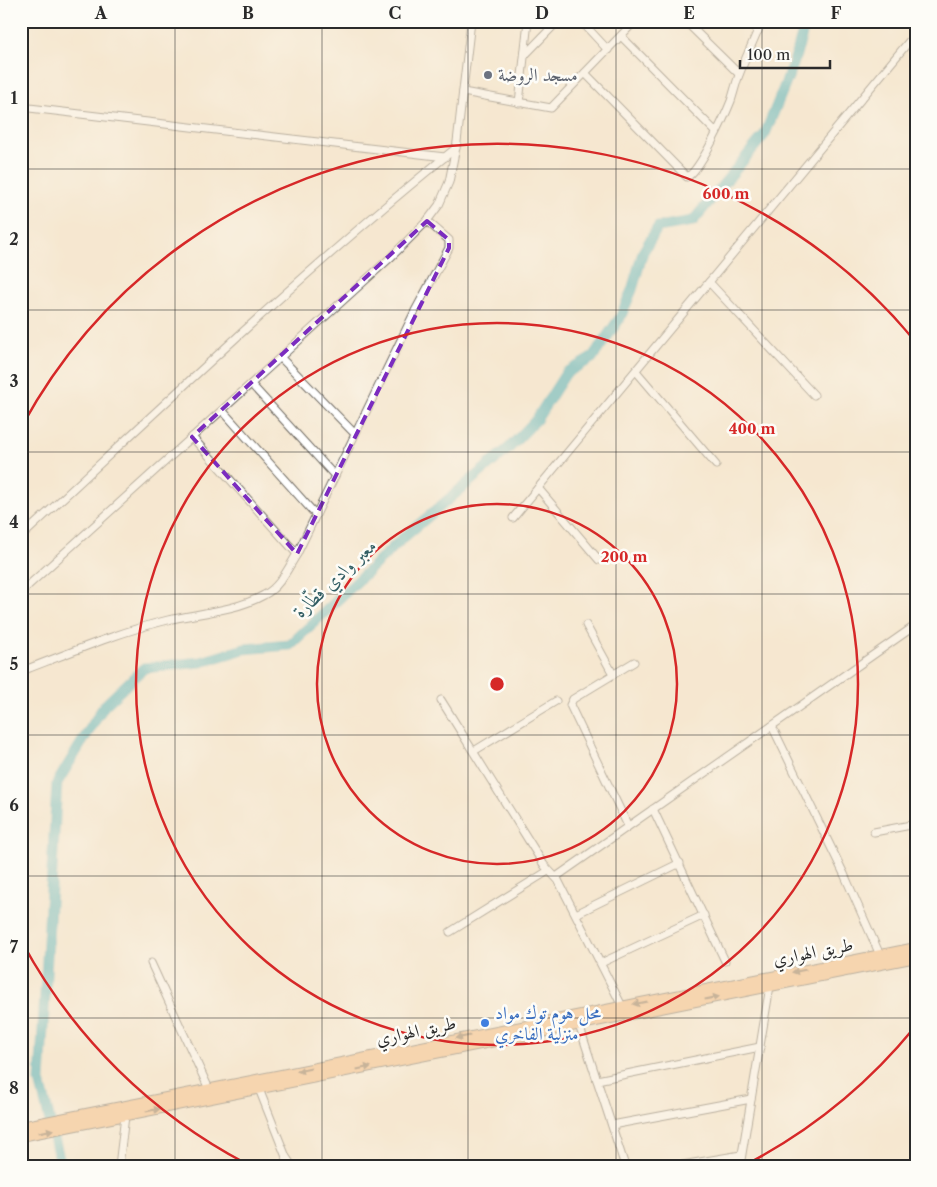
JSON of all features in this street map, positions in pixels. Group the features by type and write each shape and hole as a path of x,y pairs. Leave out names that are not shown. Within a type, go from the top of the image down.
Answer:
{"highway":[{"name":"طريق الهواري","path":"70,1122 125,1116 491,1037 622,1006 916,948"},
{"name":"طريق الهواري","path":"70,1122 209,1089 491,1037 580,1025 916,957"},
{"path":"21,1127 70,1122"},
{"path":"21,1136 70,1122"}],"street":[{"path":"21,592 281,358 427,222 439,204 449,182 456,148 471,21"},
{"path":"519,102 528,21"},
{"path":"524,55 558,21"},
{"path":"581,21 608,50"},
{"path":"463,92 551,108 635,21"},
{"path":"685,21 739,74"},
{"path":"748,21 758,31"},
{"path":"585,73 687,177 691,175 702,158 716,132 731,100 739,74 762,21"},
{"path":"513,518 916,33"},
{"path":"621,36 716,132"},
{"path":"21,107 445,157"},
{"path":"21,537 257,318 408,186 456,148"},
{"path":"27,669 112,636 168,620 236,606 255,600 274,588 297,554 448,248 449,240 427,222"},
{"path":"709,282 814,395"},
{"path":"281,358 355,434"},
{"path":"636,371 716,464"},
{"path":"252,384 335,476"},
{"path":"222,410 316,515"},
{"path":"192,437 297,554"},
{"path":"538,488 599,560"},
{"path":"556,877 916,625"},
{"path":"586,626 613,674"},
{"path":"628,826 570,706 573,699 634,662"},
{"path":"441,700 548,871 556,877 602,963 622,1006"},
{"path":"474,752 556,701"},
{"path":"772,726 844,874 880,955"},
{"path":"653,809 726,961"},
{"path":"874,832 911,825 916,827"},
{"path":"576,914 680,863"},
{"path":"450,932 548,871"},
{"path":"602,963 704,915"},
{"path":"151,963 209,1089"},
{"path":"740,1166 770,986"},
{"path":"580,1025 625,1166"},
{"path":"598,1080 760,1047"},
{"path":"259,1088 286,1157 292,1166"},
{"path":"612,1125 751,1099"},
{"path":"119,1166 125,1116"},
{"path":"676,1166 741,1156"}],"highlighted area":[{"path":"427,221 449,240 449,248 297,554 192,437"}],"waterway":[{"name":"معبر وادي قطّارة","path":"61,1166 40,1081 57,783 104,706 144,668 201,662 244,649 290,645 403,538 509,448 536,420 566,373 592,358 620,318 632,290 643,252 658,227 693,221 765,134 793,65 806,21"}],"place":[{"name":"مسجد الروضة","path":"488,75"},
{"name":"محل هوم توك مواد منزلية الفاخري","path":"485,1023"}]}
